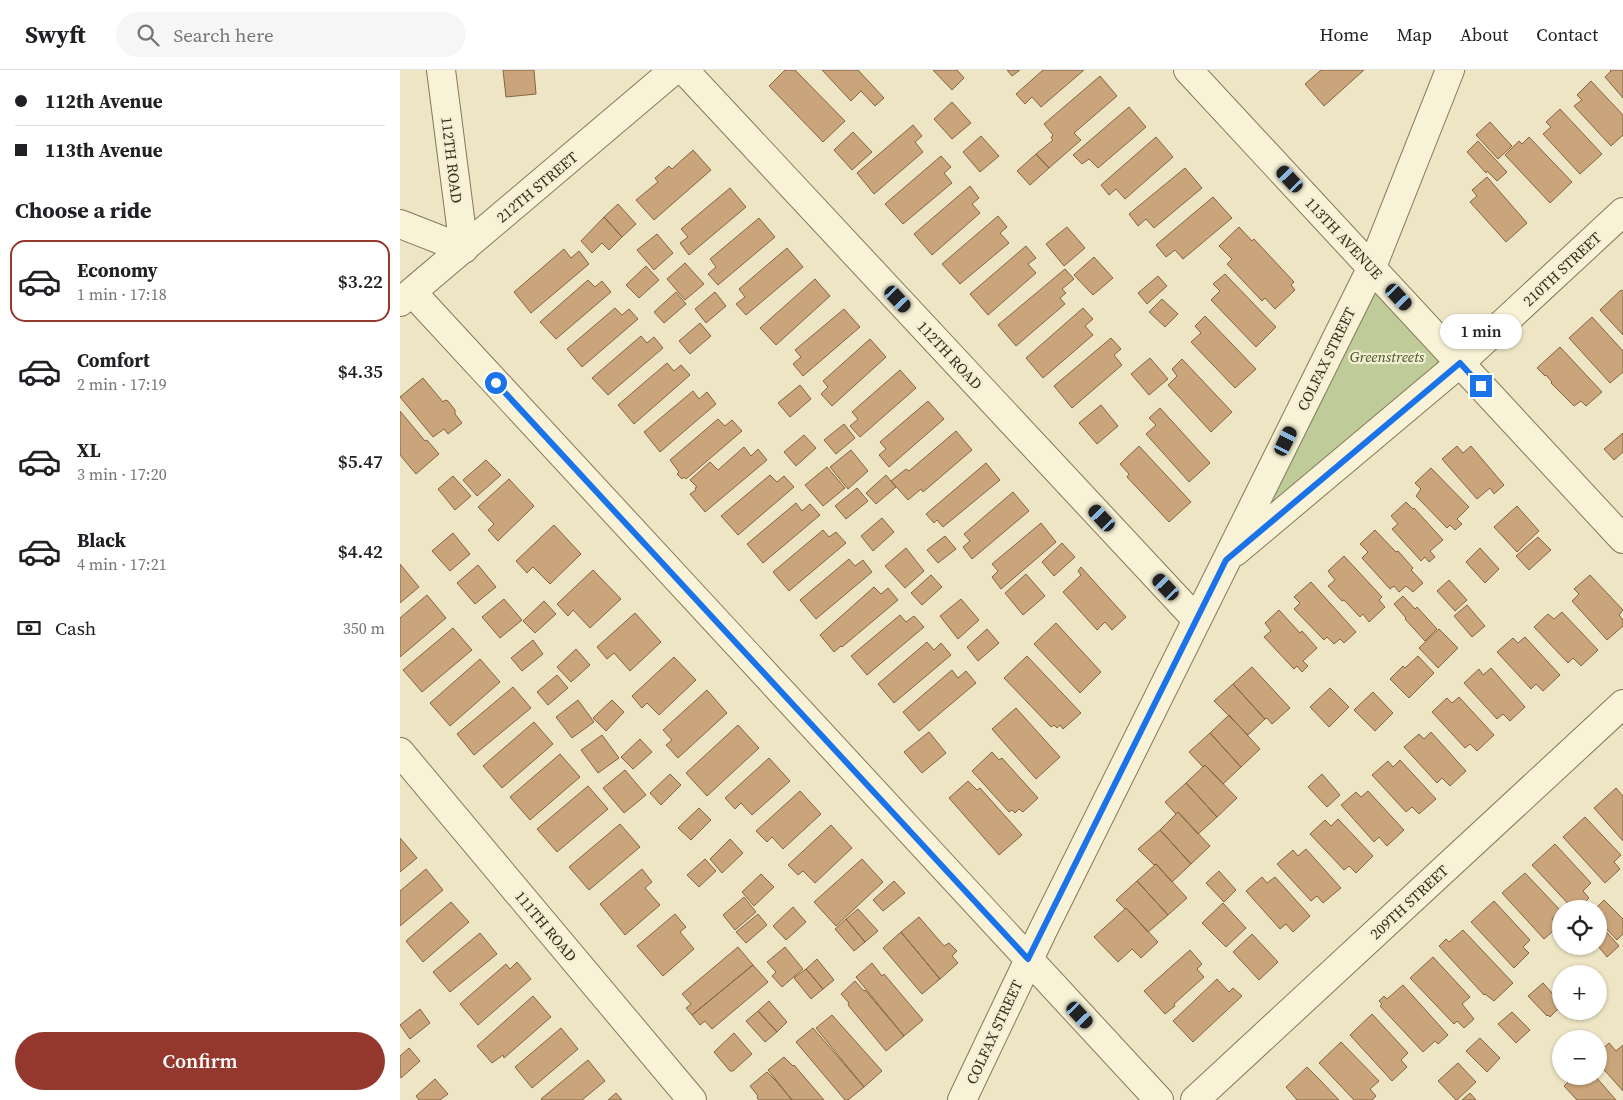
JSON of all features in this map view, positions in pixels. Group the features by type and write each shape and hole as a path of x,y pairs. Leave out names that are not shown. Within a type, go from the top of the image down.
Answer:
{"street":[{"name":"112TH ROAD","path":"441,70 464,250"},
{"name":"212TH STREET","path":"406,297 464,250 674,70"},
{"name":"112TH ROAD","path":"684,70 1196,619"},
{"name":"113TH AVENUE","path":"1188,70 1623,538"},
{"name":"COLFAX STREET","path":"967,1091 1028,959 1372,267 1450,70"},
{"name":"210TH STREET","path":"1226,560 1460,363 1623,212"},
{"path":"400,224 464,250"},
{"path":"406,297 1159,1100"},
{"name":"209TH STREET","path":"1196,1100 1623,704"},
{"name":"111TH ROAD","path":"400,752 692,1100"},
{"path":"946,1100 967,1091"}],"green space":[{"name":"Greenstreets","path":"1374,277 1451,360 1268,511"}],"building":[{"path":"503,70 534,70 536,94 506,97"},
{"path":"785,70 795,70 845,121 823,142 769,86"},
{"path":"822,70 858,70 884,98 875,106 861,91 851,101"},
{"path":"933,70 957,70 964,78 952,90"},
{"path":"1007,70 1020,70 1012,76"},
{"path":"1043,70 1084,70 1041,107 1032,97 1025,104 1016,94"},
{"path":"1321,70 1364,70 1324,106 1305,84"},
{"path":"1610,70 1623,70 1623,98 1605,77"},
{"path":"1100,76 1117,96 1074,133 1081,140 1049,168 1036,154 1053,140 1051,138 1053,135 1044,124"},
{"path":"1591,81 1623,115 1623,135 1611,146 1574,106 1582,100 1577,95"},
{"path":"952,102 971,123 952,139 934,119"},
{"path":"1129,107 1146,127 1098,168 1089,159 1082,164 1073,155"},
{"path":"1560,109 1602,154 1580,174 1543,134 1551,127 1546,122"},
{"path":"1490,122 1512,146 1498,159 1476,135"},
{"path":"913,125 922,136 915,142 923,152 874,194 857,173"},
{"path":"853,132 872,152 852,170 834,150"},
{"path":"981,136 999,156 980,172 963,152"},
{"path":"1156,137 1173,157 1125,199 1116,189 1109,195 1101,185"},
{"path":"1529,137 1572,182 1550,203 1505,155 1519,141 1522,144"},
{"path":"1478,141 1507,172 1497,181 1487,171 1486,173 1467,152"},
{"path":"693,150 711,170 654,220 636,200 658,182 655,178 669,166 672,169"},
{"path":"1036,154 1049,168 1030,185 1017,171"},
{"path":"941,156 951,167 944,173 952,183 903,224 885,204"},
{"path":"1185,168 1202,188 1154,228 1146,219 1138,226 1129,214"},
{"path":"1487,177 1527,223 1506,242 1470,202 1477,196 1472,190"},
{"path":"970,186 979,198 972,204 980,213 932,255 914,234"},
{"path":"730,188 746,207 689,255 680,243 688,237 681,229"},
{"path":"1213,197 1232,218 1183,259 1175,250 1166,257 1156,245"},
{"path":"618,204 636,224 622,237 604,217"},
{"path":"998,216 1007,227 1000,233 1009,243 960,284 942,264"},
{"path":"604,217 622,237 609,250 602,243 592,253 581,241"},
{"path":"759,218 775,237 718,285 708,274 716,267 710,259"},
{"path":"1067,227 1085,248 1064,266 1046,244"},
{"path":"1239,227 1252,241 1254,239 1294,282 1291,285 1295,290 1275,309 1265,298 1262,301 1227,264 1232,259 1219,246"},
{"path":"657,234 673,253 654,270 637,250"},
{"path":"1026,246 1036,258 1028,264 1036,273 988,315 970,294"},
{"path":"787,248 803,267 746,315 736,304 745,297 739,289"},
{"path":"564,249 571,258 579,251 589,264 531,313 514,292"},
{"path":"1094,257 1113,278 1093,295 1074,275"},
{"path":"685,263 704,284 685,300 667,279"},
{"path":"646,266 659,280 639,298 626,285"},
{"path":"1065,269 1074,279 1062,289 1066,293 1060,298 1065,304 1016,346 998,325"},
{"path":"1225,274 1276,327 1256,347 1211,300 1220,291 1213,284"},
{"path":"1158,276 1167,286 1147,304 1138,293"},
{"path":"815,279 830,296 776,345 760,328"},
{"path":"588,280 595,287 602,281 611,292 556,339 540,322"},
{"path":"1621,290 1623,291 1623,335 1600,310"},
{"path":"676,292 686,304 664,323 654,312"},
{"path":"715,292 726,306 706,323 695,309"},
{"path":"1162,299 1178,314 1165,327 1149,312"},
{"path":"615,308 622,315 629,309 638,319 582,367 567,349"},
{"path":"1083,308 1093,319 1085,326 1093,335 1043,378 1026,358"},
{"path":"844,309 860,327 803,376 793,364 801,357 795,350"},
{"path":"1205,316 1256,369 1235,388 1191,342 1201,333 1195,326"},
{"path":"1592,317 1623,351 1623,372 1610,383 1569,338"},
{"path":"700,323 711,336 690,354 679,341"},
{"path":"641,336 647,343 654,337 663,348 608,395 592,378"},
{"path":"1111,338 1121,349 1114,355 1122,365 1072,408 1054,386"},
{"path":"870,339 886,357 832,406 821,394 828,387 823,381"},
{"path":"1560,347 1602,392 1586,406 1581,401 1574,406 1551,383 1546,375 1537,368"},
{"path":"1150,358 1168,379 1149,395 1131,374"},
{"path":"1182,359 1232,412 1211,432 1168,385 1177,376 1172,369"},
{"path":"667,363 674,371 681,365 690,375 634,424 618,405"},
{"path":"900,370 916,388 860,437 850,426 858,419 852,412"},
{"path":"423,378 443,402 445,400 448,401 462,423 448,434 444,429 433,437 400,397"},
{"path":"800,385 811,399 790,417 778,403"},
{"path":"693,391 699,399 707,392 716,404 660,452 644,432"},
{"path":"928,401 944,419 889,467 879,455 886,449 880,442"},
{"path":"1101,405 1118,426 1097,444 1079,423"},
{"path":"1160,408 1210,463 1189,482 1146,434 1156,425 1149,418"},
{"path":"400,411 425,441 427,440 439,454 416,474 400,455"},
{"path":"718,419 725,426 732,420 742,431 686,479 684,477 682,479 677,474 679,472 670,460"},
{"path":"844,424 855,438 836,454 824,440"},
{"path":"956,431 972,450 923,492 921,489 908,500 891,481 906,469 909,471"},
{"path":"1623,433 1623,452 1614,460 1604,449"},
{"path":"804,435 816,448 796,466 784,452"},
{"path":"1139,446 1191,502 1169,522 1127,477 1129,474 1120,464"},
{"path":"1457,446 1463,453 1471,446 1504,485 1494,494 1490,488 1477,499 1442,459"},
{"path":"744,447 751,456 758,449 767,460 705,512 690,494 697,487 690,480 710,462 718,470"},
{"path":"851,450 868,471 848,489 830,467"},
{"path":"486,460 501,475 477,496 463,480"},
{"path":"986,463 1000,480 943,527 937,520 934,523 926,514"},
{"path":"827,467 845,488 823,506 805,485"},
{"path":"1431,468 1469,507 1457,519 1462,524 1455,530 1450,525 1447,528 1416,496 1421,489 1415,483"},
{"path":"770,475 777,482 784,476 794,487 738,535 721,516"},
{"path":"886,475 896,487 876,504 866,493"},
{"path":"453,476 471,496 455,510 438,489"},
{"path":"509,479 534,506 498,541 488,530 494,524 478,507"},
{"path":"857,488 868,501 846,519 835,506"},
{"path":"1013,492 1029,511 972,559 963,547 970,541 964,534"},
{"path":"1406,502 1414,508 1443,540 1430,551 1435,557 1429,562 1425,557 1421,561 1392,529 1398,524 1391,516"},
{"path":"796,503 802,511 810,504 820,515 763,563 747,544"},
{"path":"1517,506 1539,531 1517,552 1494,527"},
{"path":"882,518 894,532 873,551 861,536"},
{"path":"1041,523 1056,542 1001,589 992,577 998,571 992,564"},
{"path":"554,525 581,554 550,584 533,567 527,573 516,561"},
{"path":"823,530 829,537 836,532 846,543 789,591 773,572"},
{"path":"1375,530 1396,552 1398,551 1423,583 1413,592 1406,586 1399,592 1394,586 1390,589 1362,558 1368,552 1360,544"},
{"path":"453,533 470,554 450,571 432,551"},
{"path":"945,536 956,549 938,563 927,550"},
{"path":"1538,537 1551,550 1529,570 1516,556"},
{"path":"1062,543 1075,557 1054,576 1042,562"},
{"path":"906,548 924,571 905,588 885,566"},
{"path":"1480,548 1499,569 1485,583 1466,562"},
{"path":"1344,556 1382,597 1379,600 1385,607 1369,622 1363,614 1360,617 1328,586 1335,580 1328,571"},
{"path":"849,559 855,566 863,560 872,572 816,619 800,600"},
{"path":"400,564 419,587 400,603"},
{"path":"478,565 496,587 475,604 457,583"},
{"path":"1081,567 1126,617 1112,630 1105,622 1097,630 1063,592 1081,575 1078,571"},
{"path":"593,570 621,599 590,628 573,610 568,616 557,604"},
{"path":"1026,574 1045,596 1023,615 1005,593"},
{"path":"931,575 942,587 922,605 911,593"},
{"path":"1590,575 1623,610 1619,615 1623,620 1623,626 1607,640 1572,601 1579,594 1574,589"},
{"path":"1449,580 1467,600 1455,611 1437,591"},
{"path":"1311,582 1356,632 1344,643 1340,639 1334,644 1327,637 1324,640 1294,609 1300,603 1294,597"},
{"path":"874,587 881,594 888,588 898,600 834,652 820,635"},
{"path":"427,595 446,618 400,657 400,618"},
{"path":"1403,596 1415,609 1417,607 1437,629 1425,641 1394,604"},
{"path":"504,599 522,620 500,638 482,617"},
{"path":"961,599 979,620 958,639 940,616"},
{"path":"544,601 556,614 535,633 523,621"},
{"path":"1467,605 1485,626 1472,637 1454,616"},
{"path":"1279,610 1317,648 1303,661 1308,666 1302,672 1297,666 1294,669 1264,637 1271,631 1265,623"},
{"path":"1562,612 1598,650 1581,666 1573,658 1568,663 1534,627 1548,614 1554,619"},
{"path":"635,613 661,642 630,671 614,653 607,659 597,647"},
{"path":"900,615 906,622 914,616 924,627 867,675 851,656"},
{"path":"1056,623 1101,672 1080,693 1034,644"},
{"path":"453,628 472,650 422,692 403,670"},
{"path":"987,629 999,643 978,661 967,647"},
{"path":"1439,629 1458,648 1438,668 1419,648"},
{"path":"1525,637 1560,675 1543,691 1536,684 1531,689 1497,652 1513,638 1518,643"},
{"path":"533,640 543,654 522,671 511,658"},
{"path":"927,642 934,650 941,643 951,655 894,703 878,684"},
{"path":"576,649 590,665 571,682 557,667"},
{"path":"1027,656 1081,713 1063,729 1060,725 1057,728 1054,725 1051,727 1004,678"},
{"path":"1418,656 1434,673 1409,698 1390,679 1403,666 1405,668"},
{"path":"674,657 696,680 659,715 647,703 642,708 632,696"},
{"path":"480,659 500,682 450,726 430,703"},
{"path":"1252,667 1290,708 1272,724 1267,718 1265,719 1233,684"},
{"path":"1491,668 1525,707 1510,721 1503,714 1497,719 1464,683 1479,669 1483,675"},
{"path":"952,670 958,678 966,671 976,683 919,731 903,712"},
{"path":"557,675 568,688 548,705 537,692"},
{"path":"1233,684 1265,719 1248,735 1214,701"},
{"path":"513,687 531,708 474,755 457,734"},
{"path":"1330,688 1349,707 1329,727 1310,707"},
{"path":"707,690 727,713 678,758 666,745 672,740 663,730"},
{"path":"1373,692 1393,713 1375,731 1354,710"},
{"path":"1459,697 1494,735 1477,751 1470,744 1465,748 1432,712 1447,698 1452,703"},
{"path":"578,700 594,722 572,738 556,717"},
{"path":"612,700 624,712 606,731 593,718"},
{"path":"1016,708 1060,757 1036,779 992,729"},
{"path":"1229,715 1260,749 1241,767 1210,733"},
{"path":"534,722 553,744 502,788 483,766"},
{"path":"738,725 759,748 707,796 686,773"},
{"path":"929,732 946,753 922,773 904,752"},
{"path":"1431,732 1466,771 1450,786 1442,778 1437,783 1404,747 1419,734 1424,739"},
{"path":"1210,733 1241,767 1223,784 1189,752"},
{"path":"602,735 619,758 598,773 581,750"},
{"path":"640,739 652,752 633,769 621,757"},
{"path":"992,752 999,760 1002,758 1038,798 1023,812 1019,809 1015,813 1012,810 1009,812 972,771"},
{"path":"560,754 580,777 530,820 510,797"},
{"path":"769,758 790,781 752,815 741,803 735,809 725,798"},
{"path":"1400,760 1436,799 1419,814 1412,807 1406,812 1372,775 1388,761 1393,767"},
{"path":"1205,765 1237,798 1217,817 1186,783"},
{"path":"625,770 646,795 624,813 603,788"},
{"path":"670,774 681,785 661,805 650,793"},
{"path":"1322,774 1340,795 1327,807 1308,787"},
{"path":"968,781 977,790 980,788 1022,835 999,855 949,798"},
{"path":"1186,783 1217,817 1198,834 1178,812 1176,814 1165,802"},
{"path":"588,786 608,809 557,852 537,829"},
{"path":"1616,788 1623,796 1623,841 1594,808"},
{"path":"800,791 821,814 783,849 772,837 767,842 756,831"},
{"path":"1368,791 1404,830 1387,846 1379,837 1374,842 1341,805 1356,792 1361,797"},
{"path":"699,808 711,820 691,840 678,828"},
{"path":"1178,812 1210,846 1191,864 1160,830"},
{"path":"1585,817 1621,855 1614,862 1620,869 1605,883 1563,837"},
{"path":"1338,819 1373,856 1356,873 1349,866 1344,870 1310,834 1325,820 1331,826"},
{"path":"620,824 640,847 589,890 569,867"},
{"path":"831,825 852,848 815,883 803,871 798,875 788,865"},
{"path":"1160,830 1191,864 1172,882 1156,864 1154,865 1138,849"},
{"path":"400,838 417,858 400,872"},
{"path":"730,839 743,853 722,873 710,859"},
{"path":"1555,844 1591,883 1583,891 1589,898 1587,900 1565,900 1532,865"},
{"path":"1306,849 1341,888 1323,903 1317,896 1311,901 1277,864 1293,850 1298,856"},
{"path":"705,859 716,871 699,887 687,875"},
{"path":"862,859 883,882 836,926 814,902"},
{"path":"1156,864 1187,898 1168,915 1137,881"},
{"path":"426,869 443,890 400,926 400,891"},
{"path":"642,869 652,882 645,888 660,905 625,935 600,904"},
{"path":"1219,871 1236,890 1224,902 1206,883"},
{"path":"1525,873 1552,902 1552,932 1544,939 1502,893"},
{"path":"761,874 774,887 754,906 742,892"},
{"path":"1262,877 1267,883 1275,877 1310,916 1293,932 1286,924 1280,929 1246,891"},
{"path":"894,881 905,893 883,911 873,900"},
{"path":"1137,881 1168,915 1148,932 1116,900"},
{"path":"744,897 756,912 735,930 723,915"},
{"path":"1494,901 1530,940 1523,947 1529,953 1514,968 1471,922"},
{"path":"451,902 469,922 423,962 406,941"},
{"path":"1223,903 1246,928 1226,947 1202,923"},
{"path":"1607,903 1623,919 1623,934 1617,940 1607,929"},
{"path":"793,907 806,922 786,940 773,926"},
{"path":"1126,908 1158,942 1141,958 1132,949 1118,962 1094,937"},
{"path":"858,909 878,931 865,942 846,919"},
{"path":"675,914 686,927 680,932 694,949 663,976 637,946"},
{"path":"758,914 767,925 746,943 736,932"},
{"path":"919,917 944,946 949,943 957,951 952,956 958,963 940,979 901,932"},
{"path":"846,919 865,942 854,951 835,929"},
{"path":"1463,930 1513,983 1494,1001 1484,995 1439,946 1446,939 1449,942"},
{"path":"901,932 940,979 922,994 883,948"},
{"path":"480,933 497,954 450,992 433,972"},
{"path":"1607,933 1619,946 1607,957 1605,955 1607,955"},
{"path":"1252,934 1278,962 1259,980 1233,952"},
{"path":"738,947 753,965 692,1015 686,1008 691,1004 682,994"},
{"path":"785,947 803,969 782,987 772,976 776,972 767,962"},
{"path":"1190,950 1202,964 1197,969 1204,977 1165,1014 1144,991"},
{"path":"1433,957 1470,997 1462,1004 1474,1019 1464,1028 1457,1021 1454,1024 1410,978"},
{"path":"817,959 834,980 823,989 806,969"},
{"path":"517,962 531,979 478,1025 460,1004 506,964 510,969"},
{"path":"872,963 882,976 884,974 923,1020 904,1036 856,977"},
{"path":"753,965 768,982 712,1029 705,1021 700,1025 692,1015"},
{"path":"806,969 823,989 811,999 794,978"},
{"path":"1217,979 1229,992 1233,988 1242,996 1193,1042 1173,1021"},
{"path":"855,981 904,1036 886,1051 841,994"},
{"path":"1543,983 1552,993 1552,1015 1550,1017 1547,1016 1528,996"},
{"path":"1403,985 1448,1035 1438,1044 1435,1041 1423,1052 1380,1006 1382,1004 1379,1001 1384,996 1387,999"},
{"path":"533,996 551,1017 504,1058 503,1055 492,1063 477,1046"},
{"path":"769,1001 787,1022 777,1032 758,1011"},
{"path":"420,1009 430,1023 410,1039 400,1025"},
{"path":"758,1011 777,1032 765,1042 746,1021"},
{"path":"1512,1012 1530,1030 1516,1043 1498,1024"},
{"path":"1372,1014 1408,1053 1401,1060 1407,1067 1392,1081 1350,1035"},
{"path":"832,1015 882,1071 864,1087 816,1028"},
{"path":"561,1028 578,1049 532,1088 515,1067"},
{"path":"813,1028 864,1087 848,1100 845,1100 796,1042"},
{"path":"734,1033 752,1054 733,1071 730,1071 714,1052"},
{"path":"1480,1038 1500,1058 1487,1072 1466,1051"},
{"path":"1341,1042 1379,1081 1370,1089 1376,1096 1372,1100 1354,1100 1319,1063"},
{"path":"1609,1043 1616,1051 1623,1045 1623,1091 1607,1073 1607,1045"},
{"path":"409,1048 420,1061 401,1078 400,1056"},
{"path":"784,1057 794,1065 824,1100 792,1100 768,1070"},
{"path":"588,1060 605,1081 582,1100 541,1099"},
{"path":"1458,1063 1476,1082 1456,1100 1438,1081"},
{"path":"1307,1067 1339,1100 1297,1100 1286,1087"},
{"path":"767,1072 792,1100 759,1100 757,1098 758,1096 750,1086"},
{"path":"435,1079 448,1094 440,1100 419,1100 416,1096"},
{"path":"1603,1085 1616,1100 1577,1100 1564,1086"},
{"path":"616,1093 622,1100 608,1100"},
{"path":"1470,1093 1476,1100 1462,1100"}],"route":[{"path":"496,383 1028,959 1226,560 1460,363 1481,386"}]}
